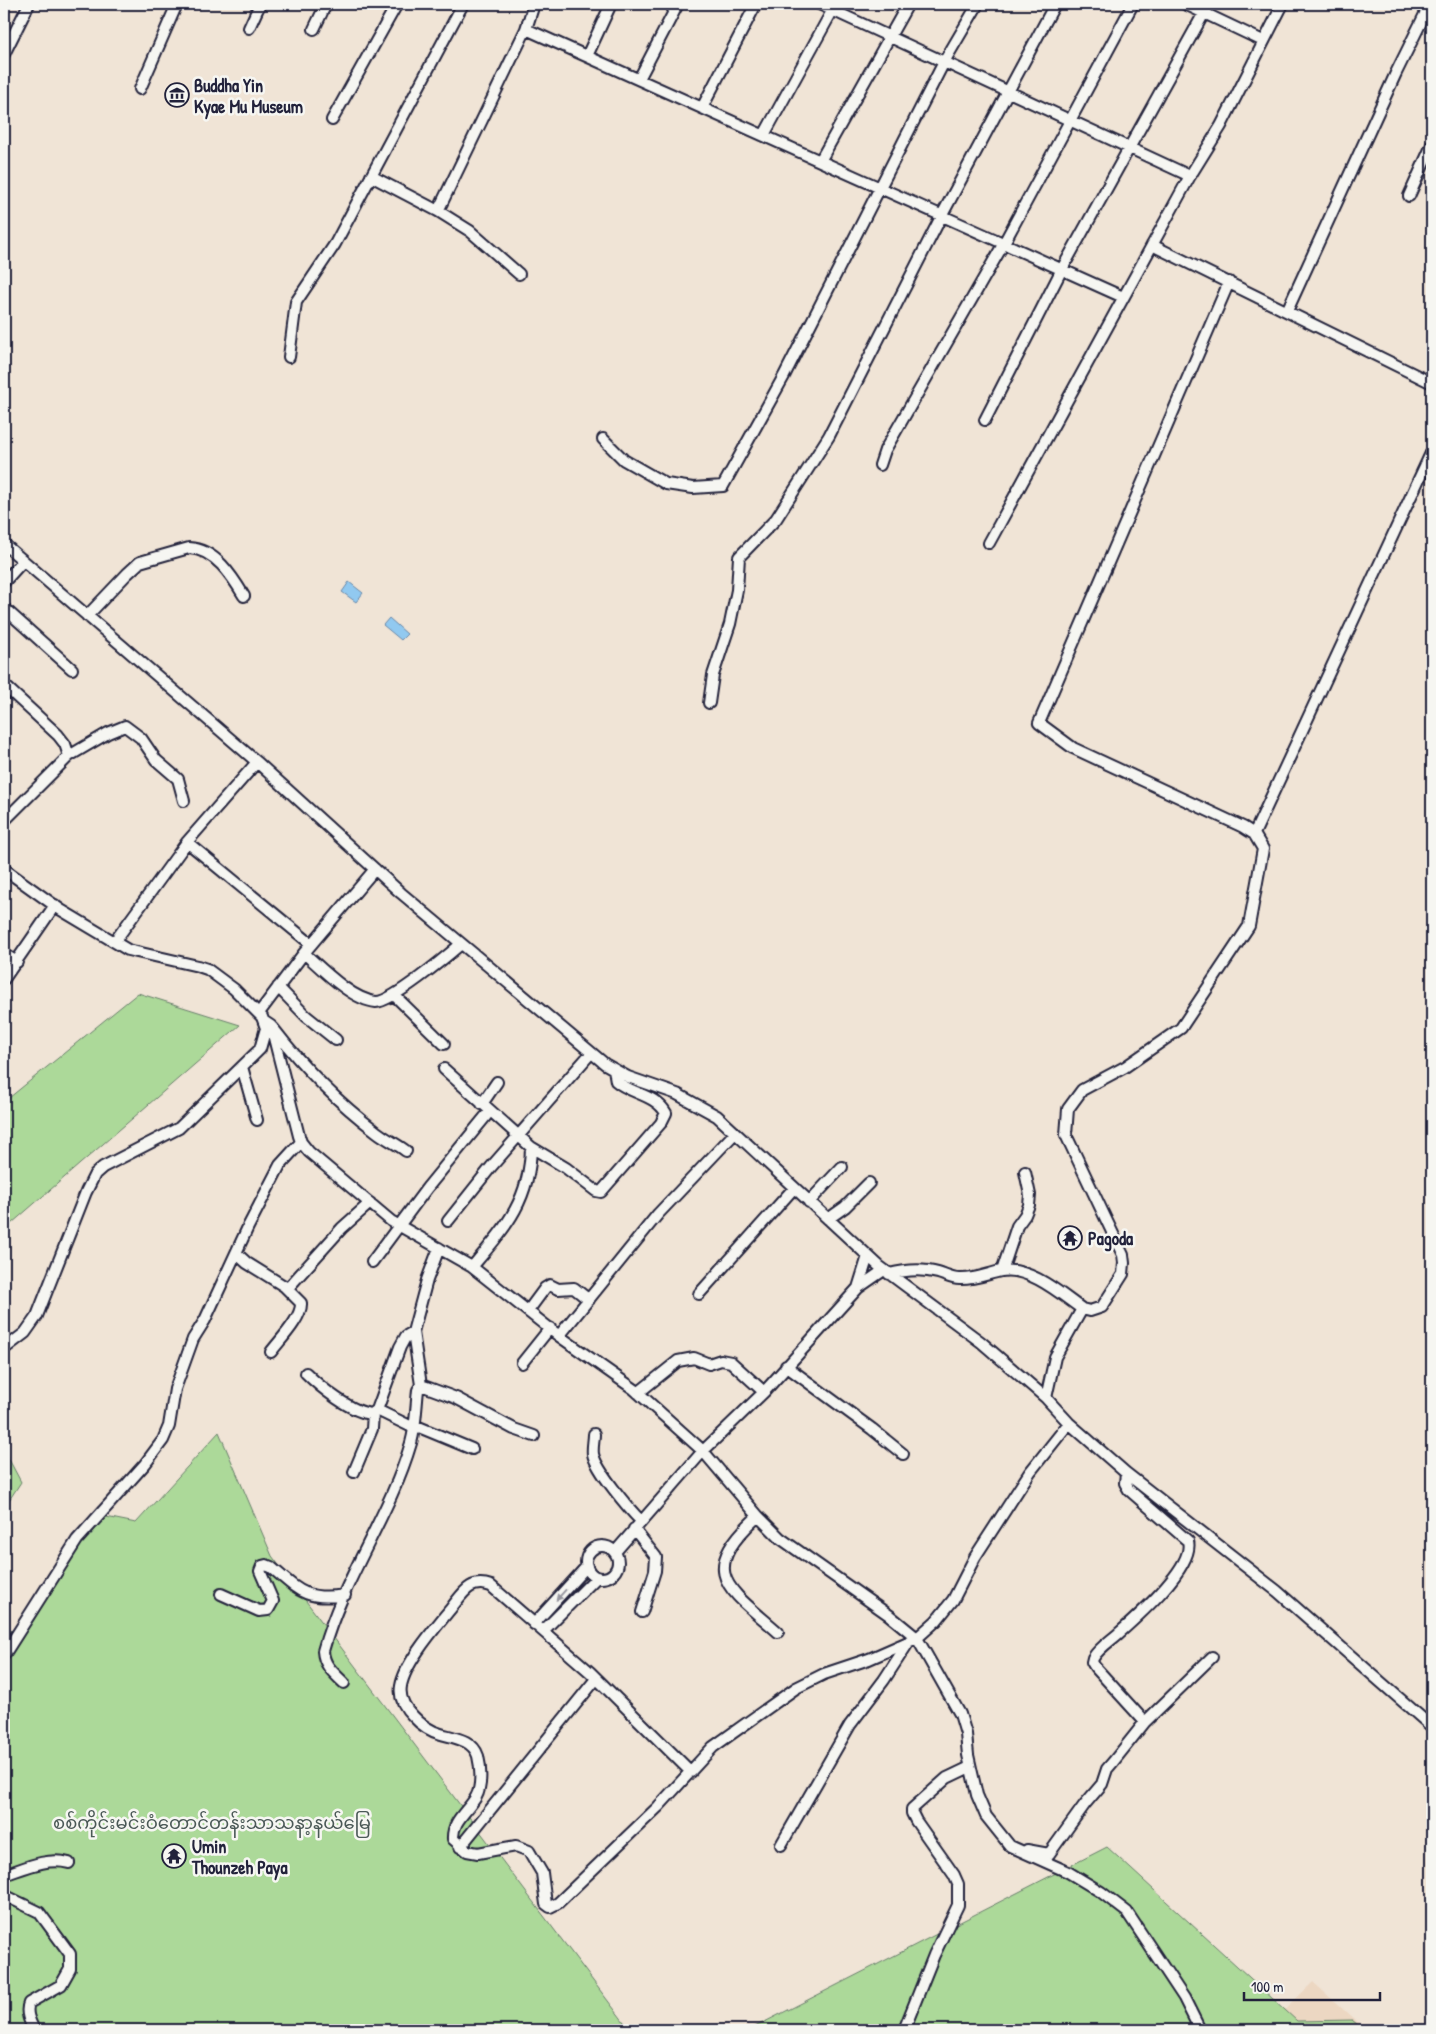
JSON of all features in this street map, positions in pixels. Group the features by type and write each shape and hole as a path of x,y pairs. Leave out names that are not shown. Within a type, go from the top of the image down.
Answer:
{"street":[{"path":"4,54 29,4"},
{"path":"140,89 178,4"},
{"path":"249,28 260,4"},
{"path":"314,29 326,4"},
{"path":"332,120 397,4"},
{"path":"289,357 296,302 335,244 463,4"},
{"path":"438,211 526,29 534,4"},
{"path":"587,56 611,4"},
{"path":"639,80 678,4"},
{"path":"702,108 756,4"},
{"path":"819,4 834,7 944,62 1190,176"},
{"path":"820,161 908,4"},
{"path":"603,439 624,460 666,484 692,488 723,486 784,376 944,62 978,4"},
{"path":"709,703 713,675 730,624 737,590 739,557 776,519 829,436 942,215 1055,4"},
{"path":"880,465 885,450 1004,243 1133,4"},
{"path":"1184,4 1207,9 1263,41"},
{"path":"989,543 1190,176 1221,126 1283,4"},
{"path":"1287,311 1396,73 1430,4"},
{"path":"764,135 834,7"},
{"path":"985,420 1062,268 1207,9"},
{"path":"526,29 1123,297"},
{"path":"1409,196 1432,145"},
{"path":"371,176 438,211 470,231 519,274"},
{"path":"1152,245 1432,383"},
{"path":"615,1552 703,1451 764,1392 858,1288 886,1272 929,1270 953,1279 963,1280 979,1278 1002,1271 1019,1273 1041,1280 1082,1309 1090,1311 1102,1307 1122,1274 1123,1254 1066,1135 1068,1109 1082,1090 1125,1067 1181,1028 1249,926 1263,849 1254,834 1243,827 1073,748 1039,722 1229,282"},
{"path":"1254,834 1432,451"},
{"path":"4,544 257,762 461,944 591,1053 628,1077 677,1094 717,1116 886,1272 980,1342 1046,1398 1069,1423 1126,1473 1277,1591 1432,1727"},
{"path":"87,616 140,562 189,548 196,548 207,552 235,580 244,596"},
{"path":"4,582 23,561"},
{"path":"4,608 72,669"},
{"path":"4,685 58,735 65,744 69,756"},
{"path":"4,821 69,756 108,733 125,726 141,738 156,760 178,779 184,801"},
{"path":"115,941 187,842 257,762"},
{"path":"187,842 311,944"},
{"path":"4,869 55,905 128,950 207,969 234,989 259,1013 300,1064 325,1088 378,1132 406,1151"},
{"path":"259,1013 311,944 375,869"},
{"path":"4,979 55,905"},
{"path":"304,953 347,989 365,999 378,1002 394,995 461,944"},
{"path":"4,954 17,962"},
{"path":"278,986 306,1016 336,1040"},
{"path":"394,995 444,1044"},
{"path":"4,1349 25,1333 37,1316 86,1192 95,1174 179,1128 260,1049 268,1024"},
{"path":"268,1024 301,1142 309,1152 398,1224 472,1267 559,1336 638,1393 703,1451 758,1516 780,1538 889,1615 924,1646 960,1714 966,1734 970,1767 977,1795 986,1816 1010,1846 1068,1872 1101,1892 1127,1912 1184,1998 1200,2030"},
{"path":"448,1221 518,1135 591,1053"},
{"path":"242,1067 257,1120"},
{"path":"444,1069 531,1147 566,1168 596,1192 601,1192 661,1123 666,1113 655,1101 622,1086 616,1081 614,1069"},
{"path":"482,1104 497,1082"},
{"path":"372,1262 398,1224 490,1111"},
{"path":"559,1336 658,1214 735,1133"},
{"path":"4,1655 77,1540 145,1464 163,1440 168,1426 175,1389 193,1338 205,1320 248,1227 280,1165 301,1142"},
{"path":"472,1267 497,1237 517,1208 525,1190 531,1147"},
{"path":"809,1202 842,1168"},
{"path":"1002,1271 1018,1226 1029,1205 1030,1195 1025,1172"},
{"path":"828,1219 845,1207 868,1183"},
{"path":"698,1294 794,1188"},
{"path":"287,1289 342,1228 370,1203"},
{"path":"344,1683 327,1667 323,1650 345,1595 402,1469 412,1441 418,1390 421,1385 413,1332 427,1280 439,1248"},
{"path":"236,1253 287,1289 301,1303 302,1309 298,1318 271,1352"},
{"path":"858,1288 868,1256"},
{"path":"528,1311 545,1288 550,1285 558,1289 574,1288 588,1300"},
{"path":"1046,1398 1055,1357 1082,1309"},
{"path":"522,1363 550,1328"},
{"path":"354,1472 372,1429 375,1411 400,1347 406,1336 413,1332"},
{"path":"638,1393 678,1361 694,1358 710,1364 721,1360 731,1362 764,1392"},
{"path":"786,1366 903,1454"},
{"path":"306,1373 327,1391 350,1406 367,1414 375,1411 472,1449"},
{"path":"421,1385 456,1398 514,1429 534,1436"},
{"path":"781,1845 850,1725 914,1639 936,1621 953,1600 975,1557 1030,1472 1069,1423"},
{"path":"594,1434 593,1454 600,1468 629,1509 656,1557 655,1571 642,1612"},
{"path":"1126,1473 1125,1483 1129,1490 1188,1541 1190,1547 1188,1554 1169,1584 1093,1658 1092,1662 1095,1666 1145,1722"},
{"path":"758,1516 740,1533 731,1545 725,1560 724,1574 734,1593 778,1632"},
{"path":"602,1546 615,1552 618,1565 610,1576 603,1578 590,1572 587,1566 587,1558 590,1552 602,1546"},
{"path":"221,1594 259,1611 268,1610 273,1601 260,1571 262,1566 266,1565 304,1594 322,1597 345,1595"},
{"path":"534,1624 587,1566"},
{"path":"543,1631 596,1576"},
{"path":"691,1772 596,1678 491,1586 476,1583 466,1589 425,1641 408,1668 401,1686 401,1699 420,1724 434,1732 466,1742 473,1747 478,1756 480,1785 476,1796 453,1830 453,1839 460,1847 467,1851 478,1853 516,1846 529,1851 542,1873 546,1904 550,1907 558,1903 658,1807 691,1772 712,1746 796,1688 824,1674 869,1659 914,1639"},
{"path":"1010,1846 1049,1854 1102,1784 1113,1762 1145,1722 1212,1657"},
{"path":"460,1847 596,1678"},
{"path":"904,2030 934,1955 953,1918 959,1898 958,1884 954,1875 916,1822 912,1809 947,1778 970,1767"},
{"path":"4,1876 33,1865 57,1860 69,1862"},
{"path":"4,1895 38,1912 70,1954 70,1969 61,1985 33,2001 28,2007 28,2018 34,2030"}],"shaded area":[{"path":"1313,1982 1366,2030 1264,2030"}],"green space":[{"path":"138,993 240,1025 4,1230 4,1102"},
{"name":"စစ်ကိုင်းမင်းဝံတောင်တန်းသာသနာ့နယ်မြေ","path":"219,1432 272,1556 630,2030 4,2030 4,1626 14,1632 101,1516 136,1523"},
{"path":"4,1450 21,1482 4,1508"},
{"path":"1107,1847 1297,2021 1352,2020 1364,2030 749,2030"}],"water":[{"path":"349,582 363,593 356,602 342,592"},
{"path":"389,618 407,634 401,640 383,625"}],"place":[{"name":"Buddha Yin Kyae Mu Museum","path":"177,95"},
{"name":"Pagoda","path":"1070,1238"},
{"name":"Umin Thounzeh Paya","path":"174,1856"}]}
